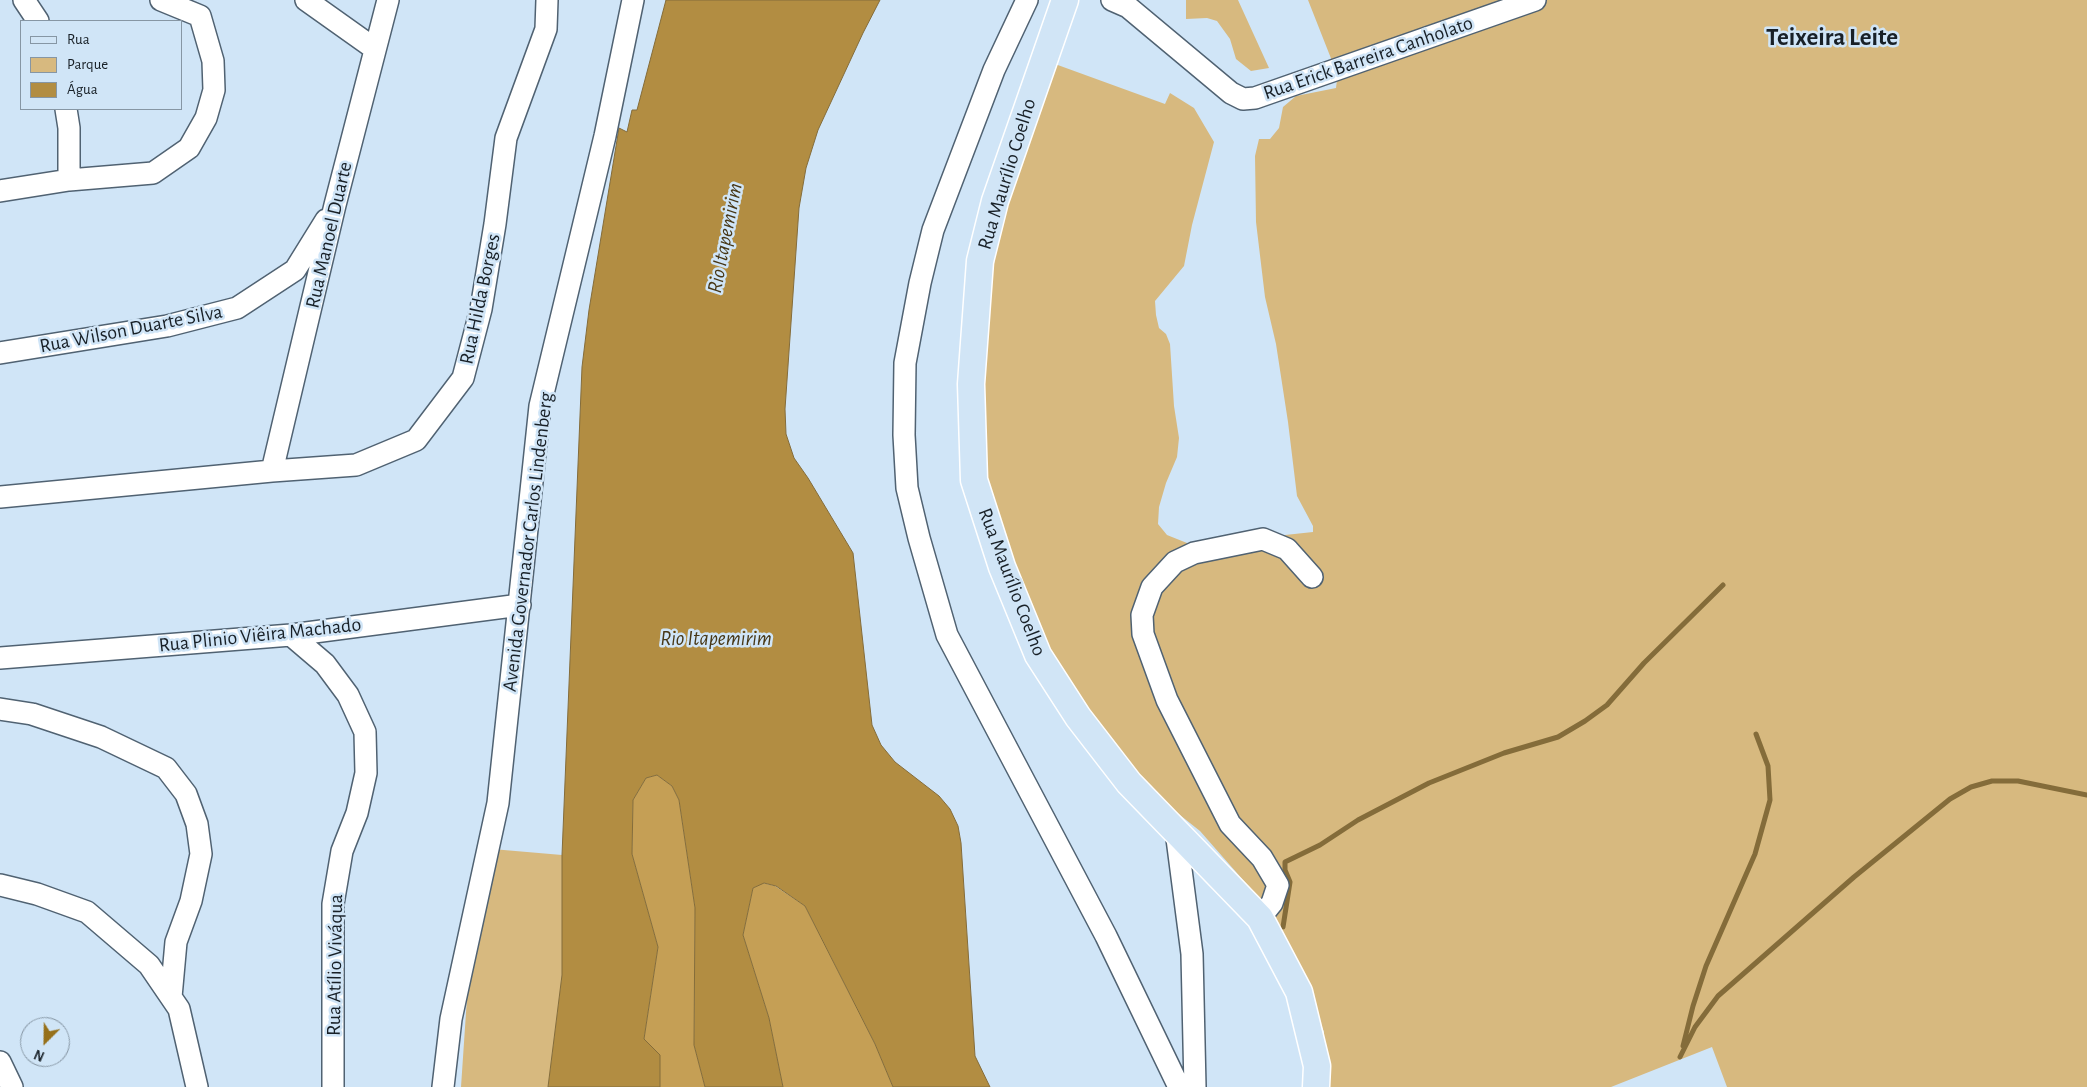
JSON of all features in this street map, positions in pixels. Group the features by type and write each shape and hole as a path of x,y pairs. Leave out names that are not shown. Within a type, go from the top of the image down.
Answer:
{"main road":[{"name":"Rua Maurílio Coelho","path":"1065,0 994,201 980,261 971,384 974,480 1002,567 1038,655 1078,718 1129,783 1260,918 1299,992 1317,1066 1316,1087"}],"street":[{"path":"24,0 37,20"},
{"path":"0,191 69,180 153,174 189,148 206,118 214,90 213,61 200,16 161,0"},
{"path":"306,0 375,49"},
{"name":"Rua Manoel Duarte","path":"272,471 335,205 388,0"},
{"name":"Rua Hilda Borges","path":"272,471 356,466 416,440 463,378 481,309 495,224 506,138 546,28 546,0"},
{"name":"Avenida Governador Carlos Lindenberg","path":"444,1087 451,1018 498,803 540,406 605,136 632,0"},
{"path":"1027,0 994,70 933,230 920,284 905,363 904,435 907,488 919,538 947,635 1106,936 1179,1087"},
{"name":"Rua Erick Barreira Canholato","path":"1112,0 1128,7 1231,93 1243,99 1255,98 1535,0"},
{"path":"66,110 69,128 69,180"},
{"name":"Rua Wilson Duarte Silva","path":"0,353 166,326 237,308 295,270 335,205"},
{"path":"0,497 272,471"},
{"path":"1260,918 1272,903 1278,885 1262,858 1230,824 1167,700 1143,634 1142,615 1152,588 1175,562 1194,553 1263,539 1287,549 1312,578"},
{"name":"Rua Plinio Viêira Machado","path":"0,658 290,635 520,606"},
{"name":"Rua Atílio Viváqua","path":"290,635 324,664 348,695 365,732 366,773 357,813 342,851 334,904 333,1087"},
{"path":"0,709 32,714 101,737 166,768 186,794 197,824 201,854 191,900 176,942 171,997"},
{"path":"1176,831 1192,954 1195,1087"},
{"path":"0,885 37,894 87,912 149,965 179,1009 197,1087"},
{"path":"0,1062 8,1084"}],"green space":[{"path":"1186,0 1238,0 1269,68 1251,71 1236,59 1230,39 1217,21 1207,18 1186,19"},
{"path":"1308,0 2087,0 2087,1087 1727,1087 1712,1047 1611,1087 1323,1087 1324,1032 1291,951 1265,905 1200,831 1166,804 1104,737 1038,631 988,496 983,425 986,321 998,236 1011,187 1055,64 1165,104 1170,93 1194,108 1214,142 1192,225 1184,266 1155,301 1159,328 1166,334 1170,344 1174,406 1179,438 1177,457 1166,483 1159,507 1158,524 1167,535 1192,545 1313,532 1313,526 1297,496 1276,344 1265,297 1256,222 1255,156 1259,139 1270,139 1279,128 1283,107 1296,96 1336,88 1337,80 1334,66"},
{"path":"492,849 562,855 562,975 548,1087 461,1087 468,983"}],"shaded area":[{"path":"657,775 672,786 679,800 695,908 694,1045 705,1087 660,1087 660,1055 644,1039 658,947 632,854 633,800 646,778"},
{"path":"763,883 775,886 805,906 875,1044 893,1087 783,1087 769,1018 743,935 753,888"}],"water":[{"name":"Rio Itapemirim","path":"666,0 880,0 818,130 806,168 799,208 785,409 786,434 794,458 853,553 872,725 881,745 895,762 939,796 950,809 958,826 961,843 975,1056 990,1087 893,1087 875,1044 805,906 776,886 764,883 753,888 743,935 769,1018 783,1087 705,1087 694,1045 695,908 679,800 672,786 657,775 646,778 633,800 632,854 658,947 644,1039 660,1055 660,1087 548,1087 562,975 562,855 582,367 589,310 619,128 627,132 632,110 637,110"}],"waterway":[{"path":"1283,927 1290,882 1285,870 1285,862 1320,845 1358,820 1429,783 1504,753 1558,737 1585,721 1607,705 1644,663 1723,585"},
{"path":"1683,1046 1706,966 1755,854 1770,800 1768,766 1756,734"},
{"path":"1680,1057 1695,1027 1718,996 1854,877 1950,799 1971,787 1992,781 2018,781 2087,795"}],"district":[{"name":"Teixeira Leite","path":"1832,37"}]}
